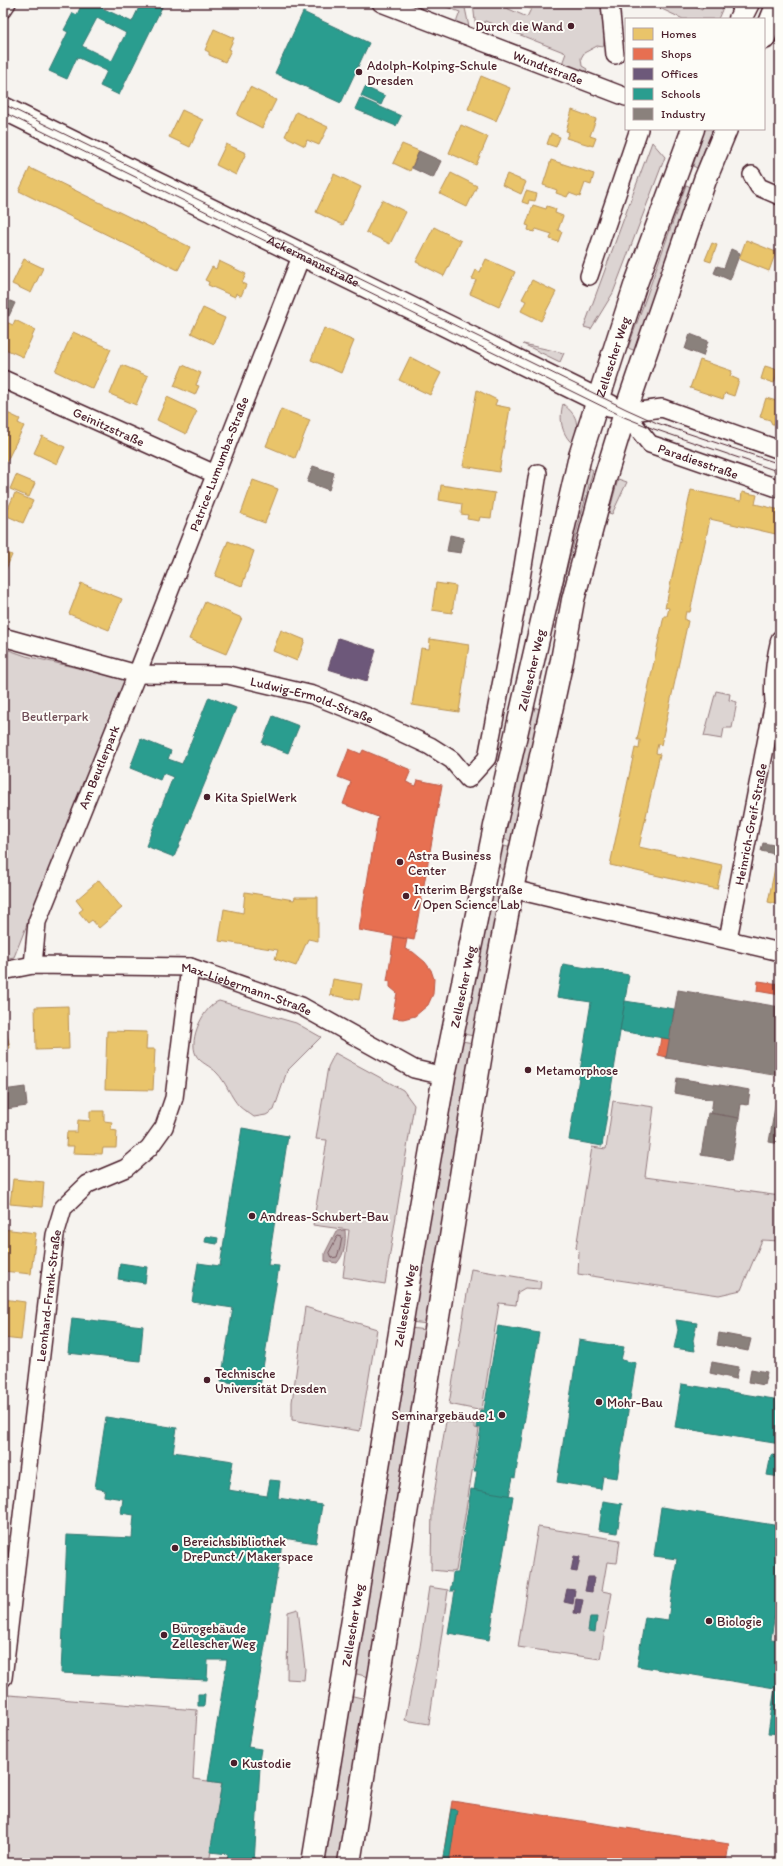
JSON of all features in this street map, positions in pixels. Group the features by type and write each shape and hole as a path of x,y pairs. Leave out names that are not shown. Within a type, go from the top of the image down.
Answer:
{"main road":[{"path":"740,18 748,3"},
{"path":"765,36 778,3"},
{"name":"Ackermannstraße","path":"3,108 625,413"},
{"name":"Zellescher Weg","path":"313,1863 376,1475 444,1076 478,907 536,643 579,462 635,286 694,130"},
{"path":"349,1863 481,1049 512,889 562,660 573,600 605,478 625,413 705,180 726,130"}],"street":[{"path":"3,9 7,3"},
{"name":"Wundtstraße","path":"381,3 625,97"},
{"path":"610,3 615,55"},
{"path":"589,276 639,130"},
{"path":"752,175 758,187 780,196"},
{"name":"Patrice-Lumumba-Straße","path":"137,674 302,254"},
{"name":"Geinitzstraße","path":"3,379 215,474"},
{"path":"625,413 662,408 780,450"},
{"name":"Paradiesstraße","path":"625,413 650,444 780,489"},
{"name":"Zellescher Weg","path":"468,779 487,758 514,619 538,473"},
{"path":"3,637 137,674"},
{"name":"Heinrich-Greif-Straße","path":"728,939 774,702 774,663 780,639"},
{"name":"Ludwig-Ermold-Straße","path":"137,674 228,675 313,695 366,716 430,746 452,760 468,779"},
{"name":"Am Beutlerpark","path":"32,965 37,922 137,674"},
{"path":"512,889 780,952"},
{"path":"3,971 32,965"},
{"name":"Max-Liebermann-Straße","path":"32,965 190,967 301,1006 414,1069 444,1076"},
{"name":"Leonhard-Frank-Straße","path":"3,1678 55,1235 63,1208 88,1184 126,1168 149,1148 164,1127 174,1098 190,967"}],"green space":[{"path":"436,3 464,3 469,27 456,23 460,12"},
{"path":"473,3 495,3 527,17 534,3 606,3 605,38 603,47 597,46 584,53 581,58 582,66 587,69 586,72 562,64 566,53 485,21 481,32 476,30"},
{"path":"649,3 687,3 702,10 705,3 725,3 718,18 681,18"},
{"path":"704,130 713,130 697,168 693,166"},
{"path":"652,142 665,157 613,293 591,329 584,327"},
{"path":"686,185 691,187 636,351 628,348"},
{"path":"523,344 564,353 560,362"},
{"path":"563,404 572,413 577,426 573,444 566,436 562,426 561,415"},
{"path":"588,467 593,470 560,595 556,594"},
{"path":"618,479 627,482 612,514 609,513"},
{"name":"Beutlerpark","path":"3,648 26,656 125,679 14,957 3,959"},
{"path":"716,691 730,694 729,700 737,702 732,728 724,728 722,739 704,736"},
{"path":"530,706 540,709 512,841 502,839"},
{"path":"501,845 511,848 505,875 497,863"},
{"path":"490,889 499,900 474,1036 463,1034"},
{"path":"219,1001 296,1023 321,1037 287,1071 274,1110 266,1115 254,1117 241,1107 233,1098 226,1085 215,1071 200,1060 196,1055 194,1041 199,1024 208,1009"},
{"path":"462,1041 473,1043 427,1324 411,1322 425,1234"},
{"path":"335,1053 403,1090 414,1105 385,1284 343,1277 349,1230 313,1225 327,1140 316,1139 328,1067"},
{"path":"613,1101 654,1107 645,1177 780,1196 780,1241 762,1240 741,1290 719,1295 578,1274 579,1251 576,1248 592,1147 606,1149"},
{"path":"471,1269 541,1281 540,1289 525,1288 518,1292 516,1305 499,1303 482,1409 478,1410 449,1404"},
{"path":"305,1307 377,1329 360,1431 292,1420 292,1402"},
{"path":"410,1328 426,1330 369,1677 353,1673"},
{"path":"446,1421 475,1425 475,1428 479,1429 456,1571 451,1572 431,1570 432,1507"},
{"path":"538,1527 620,1540 617,1563 607,1562 602,1591 612,1593 600,1659 518,1647"},
{"path":"429,1587 448,1590 429,1724 405,1720 420,1647"},
{"path":"298,1609 305,1669 304,1680 287,1679 288,1612"},
{"path":"9,1695 197,1710 193,1779 222,1783 209,1863 37,1863 3,1861 3,1744"},
{"path":"349,1695 366,1699 339,1863 322,1863"}],"water":[{"path":"345,1230 342,1256 337,1263 325,1261 325,1253 336,1231"}],"building: Homes":[{"path":"518,3 534,3 531,9"},
{"path":"214,29 234,38 229,49 231,50 225,62 209,55 209,52 205,50"},
{"path":"481,76 510,88 496,121 468,109"},
{"path":"250,87 276,100 262,128 237,115"},
{"path":"182,110 203,120 190,147 169,137"},
{"path":"572,110 596,119 590,136 596,138 593,146 566,138 569,132 566,131"},
{"path":"296,112 328,127 319,145 307,140 305,146 285,136"},
{"path":"461,125 488,137 476,165 449,153"},
{"path":"551,133 560,137 556,147 547,144"},
{"path":"226,144 246,153 236,175 216,165"},
{"path":"402,144 419,151 410,171 393,163"},
{"path":"551,160 594,174 591,185 585,183 580,197 569,193 567,197 556,193 557,190 543,185"},
{"path":"30,168 190,247 178,270 19,191"},
{"path":"451,173 477,186 467,207 440,194"},
{"path":"334,174 361,187 343,225 316,212"},
{"path":"507,174 526,182 521,194 502,185"},
{"path":"526,191 537,194 535,201 529,200 528,204 522,202"},
{"path":"382,200 406,212 390,244 366,232"},
{"path":"533,205 546,209 547,206 556,209 555,213 563,216 558,230 562,232 558,242 550,239 552,234 536,229 534,232 528,230 529,226 526,225"},
{"path":"434,227 461,241 444,276 416,262"},
{"path":"746,240 776,252 769,271 739,259"},
{"path":"712,243 717,245 711,262 705,260"},
{"path":"24,259 43,268 31,293 12,284"},
{"path":"486,259 515,272 499,307 470,294 476,280 472,279 476,270 480,272"},
{"path":"219,261 246,274 242,283 246,285 241,296 236,293 235,297 208,285 209,282 205,280 212,267 216,269"},
{"path":"532,280 556,292 541,321 521,311 526,301 522,299"},
{"path":"203,308 225,318 214,344 191,333"},
{"path":"15,320 35,330 23,357 3,348 3,329 6,322 13,325"},
{"path":"324,328 354,341 341,373 311,360"},
{"path":"73,332 111,349 93,389 55,371"},
{"path":"410,357 441,373 430,395 399,380"},
{"path":"700,360 732,371 730,376 739,380 734,396 725,393 723,399 690,388"},
{"path":"122,365 148,376 136,405 110,394"},
{"path":"183,365 201,373 196,385 199,386 195,395 174,386"},
{"path":"765,366 778,370 774,383 761,379"},
{"path":"477,390 497,400 495,405 510,408 499,472 463,466"},
{"path":"167,397 197,411 186,434 157,420"},
{"path":"766,398 780,402 780,424 772,424 770,420 760,417"},
{"path":"281,409 310,420 295,458 266,446"},
{"path":"3,411 20,419 18,423 24,426 6,463 3,461"},
{"path":"42,436 65,447 57,464 34,453"},
{"path":"16,475 35,483 29,497 10,489"},
{"path":"253,480 278,489 265,523 241,514"},
{"path":"441,485 495,493 491,518 480,517 479,521 467,519 468,515 461,514 462,504 439,500"},
{"path":"691,490 741,501 742,492 757,495 755,504 780,510 780,535 710,519 690,612 686,612 685,616 685,620 688,621 661,745 658,744 657,748 656,753 660,754 639,847 722,865 717,889 610,865 635,748 639,749 640,740 637,740 664,616 667,616 669,608 665,607"},
{"path":"15,493 33,501 23,523 5,515"},
{"path":"228,541 254,551 242,586 215,576"},
{"path":"3,551 12,555 3,576"},
{"path":"81,583 122,599 109,630 69,614"},
{"path":"436,583 456,586 452,613 432,610"},
{"path":"205,602 242,618 226,654 189,639"},
{"path":"281,630 305,640 297,661 273,651"},
{"path":"430,639 469,645 459,712 412,705 421,648 429,649"},
{"path":"775,868 780,869 780,905 768,902"},
{"path":"99,880 122,908 99,928 92,920 88,923 79,912 83,909 76,900"},
{"path":"245,892 294,900 295,897 318,897 318,941 308,939 296,966 275,959 278,950 219,941 224,909 243,913"},
{"path":"333,979 362,984 359,1000 330,995"},
{"path":"68,1006 69,1049 36,1050 35,1007"},
{"path":"3,1016 10,1048 3,1049"},
{"path":"107,1031 147,1032 146,1049 155,1049 153,1090 105,1089"},
{"path":"90,1111 104,1111 104,1121 112,1122 111,1130 117,1131 116,1148 103,1148 102,1154 73,1153 74,1146 66,1146 67,1132 77,1132 78,1120 90,1121"},
{"path":"13,1179 44,1182 42,1207 10,1204"},
{"path":"3,1229 36,1233 31,1274 3,1271"},
{"path":"3,1299 25,1302 21,1340 3,1338"}],"building: Shops":[{"name":"Astra Business Center","path":"349,749 361,754 363,750 411,770 406,782 416,786 418,780 442,785 414,940 359,930 378,817 343,804 351,782 338,777"},
{"path":"394,937 407,939 405,949 413,952 425,962 431,970 434,979 433,994 428,1005 415,1016 403,1019 392,1018 397,993 390,987 390,981 387,981"},
{"path":"758,981 780,984 780,995 757,991"},
{"path":"661,1038 670,1039 667,1057 658,1055"},
{"path":"452,1801 729,1844 726,1863 442,1863"}],"building: Offices":[{"path":"338,638 376,650 367,681 328,669"},
{"path":"574,1556 580,1557 577,1572 571,1571"},
{"path":"588,1577 594,1577 592,1592 585,1591"},
{"path":"567,1589 575,1590 573,1604 564,1602"},
{"path":"576,1599 583,1600 580,1614 574,1613"}],"building: Schools":[{"path":"82,3 104,3 102,8 132,22 141,3 164,3 119,95 100,86 107,71 77,57 67,79 49,71 68,32 64,30 73,13 77,15","holes":["97,18 126,33 112,61 82,46"]},
{"path":"303,12 369,43 341,103 275,73"},
{"path":"365,87 385,96 381,105 361,96"},
{"path":"360,98 401,116 396,126 355,109"},
{"path":"209,697 236,708 174,857 146,846 173,777 163,773 160,780 130,768 141,739 171,751 168,759 182,764"},
{"path":"273,716 299,726 288,753 262,743"},
{"path":"563,964 629,975 602,1146 569,1140 591,1002 557,997"},
{"path":"625,1001 674,1009 670,1039 620,1031"},
{"name":"Andreas-Schubert-Bau","path":"242,1128 288,1136 268,1265 279,1266 260,1387 221,1381 233,1308 192,1302 198,1263 220,1266"},
{"path":"206,1236 218,1238 217,1244 205,1242"},
{"path":"120,1263 147,1267 145,1283 118,1279"},
{"path":"72,1318 143,1326 140,1361 68,1353"},
{"path":"676,1320 697,1323 693,1340 695,1351 674,1348 678,1330"},
{"name":"Seminargebäude 1","path":"498,1326 539,1333 515,1478 513,1477 509,1496 474,1490 477,1471 474,1471 481,1428 477,1428 478,1419 480,1410 484,1410"},
{"name":"Mohr-Bau","path":"579,1340 624,1347 621,1360 636,1363 617,1478 603,1476 601,1489 557,1482"},
{"path":"682,1384 780,1400 780,1444 675,1427"},
{"name":"Bürogebäude Zellescher Weg","path":"106,1417 177,1428 173,1452 233,1461 228,1490 267,1496 270,1480 280,1481 278,1498 322,1505 316,1543 283,1538 248,1747 261,1749 258,1767 260,1767 254,1863 227,1863 228,1854 210,1852 222,1783 208,1781 227,1660 208,1660 207,1680 61,1673 67,1535 132,1538 134,1515 121,1513 123,1499 104,1496 105,1490 95,1488"},
{"path":"771,1455 780,1456 780,1477 767,1475"},
{"path":"471,1489 513,1496 489,1640 448,1633 455,1591 450,1591 453,1573 458,1573"},
{"path":"603,1501 622,1504 617,1533 599,1530"},
{"name":"Biologie","path":"661,1507 780,1526 780,1580 771,1639 780,1640 780,1734 768,1733 775,1688 637,1666 645,1617 668,1620 677,1559 654,1556"},
{"path":"590,1617 597,1617 595,1632 588,1631"},
{"path":"198,1694 205,1694 204,1706 198,1706"},
{"path":"451,1809 457,1810 449,1863 442,1863"}],"building: Industry":[{"path":"419,151 441,161 433,178 412,168"},
{"path":"731,249 740,253 730,280 714,273 717,266 724,268"},
{"path":"3,298 15,303 9,316 3,314"},
{"path":"690,334 708,341 703,356 685,349"},
{"path":"313,466 334,473 329,490 307,482"},
{"path":"450,535 464,538 461,553 447,551"},
{"path":"763,843 780,846 779,855 761,851"},
{"path":"678,990 780,1007 780,1076 666,1058"},
{"path":"677,1078 750,1090 748,1105 741,1104 739,1118 711,1113 713,1100 675,1093"},
{"path":"25,1087 27,1106 6,1109 3,1090"},
{"path":"777,1095 780,1096 780,1144 769,1142"},
{"path":"708,1113 739,1118 732,1160 701,1155"},
{"path":"719,1333 751,1339 748,1351 717,1345"},
{"path":"712,1362 739,1367 736,1379 710,1373"},
{"path":"751,1369 767,1372 764,1385 749,1382"}],"tram line":[{"path":"3,104 626,409 657,423 780,464"},
{"path":"3,112 624,417 654,429 780,472"}],"place":[{"name":"Durch die Wand","path":"571,26"},
{"name":"Adolph-Kolping-Schule Dresden","path":"359,72"},
{"name":"Kita SpielWerk","path":"207,797"},
{"name":"Astra Business Center","path":"400,862"},
{"name":"Interim Bergstraße / Open Science Lab","path":"406,896"},
{"name":"Metamorphose","path":"528,1070"},
{"name":"Andreas-Schubert-Bau","path":"252,1216"},
{"name":"Technische Universität Dresden","path":"207,1380"},
{"name":"Mohr-Bau","path":"599,1402"},
{"name":"Seminargebäude 1","path":"502,1415"},
{"name":"Bereichsbibliothek DrePunct / Makerspace","path":"175,1548"},
{"name":"Biologie","path":"709,1621"},
{"name":"Bürogebäude Zellescher Weg","path":"164,1635"},
{"name":"Kustodie","path":"234,1763"}]}
